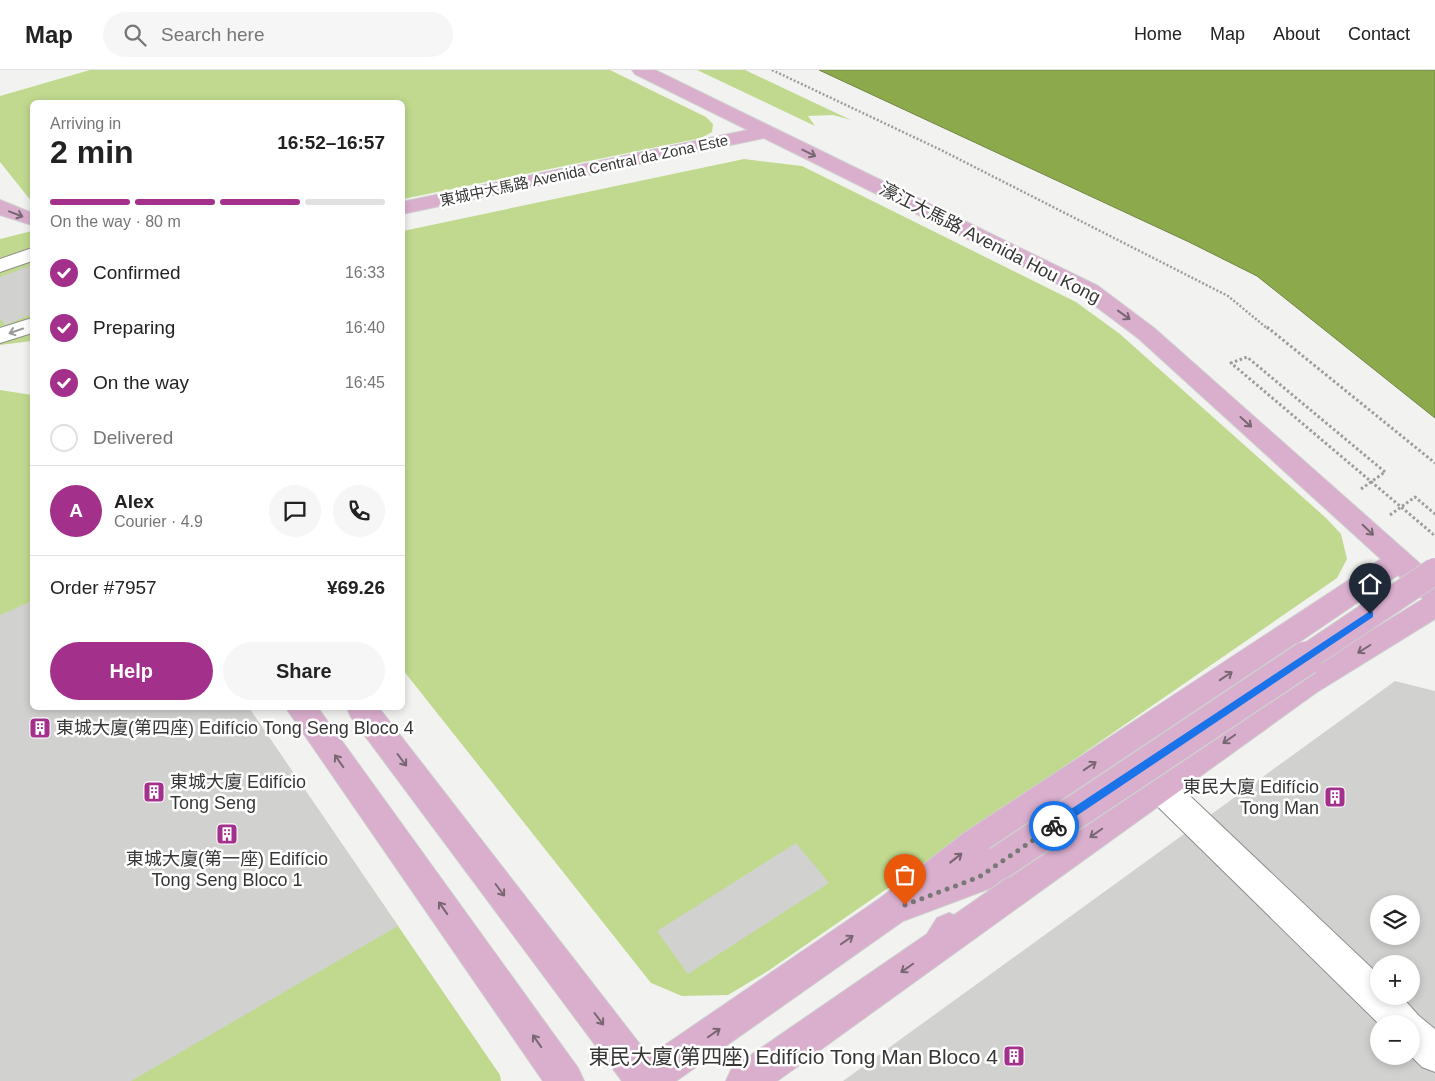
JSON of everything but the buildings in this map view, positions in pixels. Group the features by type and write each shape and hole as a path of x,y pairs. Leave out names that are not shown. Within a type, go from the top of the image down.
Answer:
{"main road":[{"name":"濠江大馬路 Avenida Hou Kong","path":"641,70 1090,291 1146,333 1340,504 1435,593"},
{"name":"東城中大馬路 Avenida Central da Zona Este","path":"405,207 765,132"},
{"path":"0,206 13,214 30,218"},
{"path":"364,710 645,1081 891,910 976,843 1398,560"},
{"path":"891,910 989,870 1435,571"},
{"path":"745,1081 1307,684 1435,605"},
{"path":"302,710 565,1081"},
{"path":"939,945 989,870"}],"street":[{"path":"0,266 30,255"},
{"path":"0,336 30,326"},
{"path":"1160,788 1395,1015"},
{"path":"1420,1040 1435,1054"}],"path":[{"path":"772,70 941,150 1228,296 1435,463"},
{"path":"1385,472 1247,357 1230,363 1433,534 1435,533"},
{"path":"1415,497 1435,514"}],"shaded area":[{"path":"90,70 610,70 706,117 713,124 712,132 701,138 405,199 405,100 30,100 30,200 0,162 0,96"},
{"path":"697,70 745,70 851,120 833,115 808,116 815,126"},
{"path":"819,70 1435,70 1435,418 1257,276 1189,242"},
{"path":"744,159 802,166 1076,302 1120,334 1326,518 1341,534 1347,559 1337,578 768,971 728,995 682,996 651,983 405,673 405,231"},
{"path":"30,232 30,341 0,345 0,239"},
{"name":"東城大廈 Edifício Tong Seng","path":"0,390 30,395 30,710 250,710 500,1075 501,1081 0,1081"}],"way so far":[{"path":"905,905 979,877 1054,826"}],"place":[{"name":"東城大廈(第四座) Edifício Tong Seng Bloco 4","path":"40,728"},
{"name":"東城大廈 Edifício Tong Seng","path":"154,792"},
{"name":"東民大廈 Edifício Tong Man","path":"1335,797"},
{"name":"東城大廈(第一座) Edifício Tong Seng Bloco 1","path":"227,834"},
{"name":"東民大廈(第四座) Edifício Tong Man Bloco 4","path":"1014,1056"}],"route":[{"path":"1054,826 1370,614"}]}
